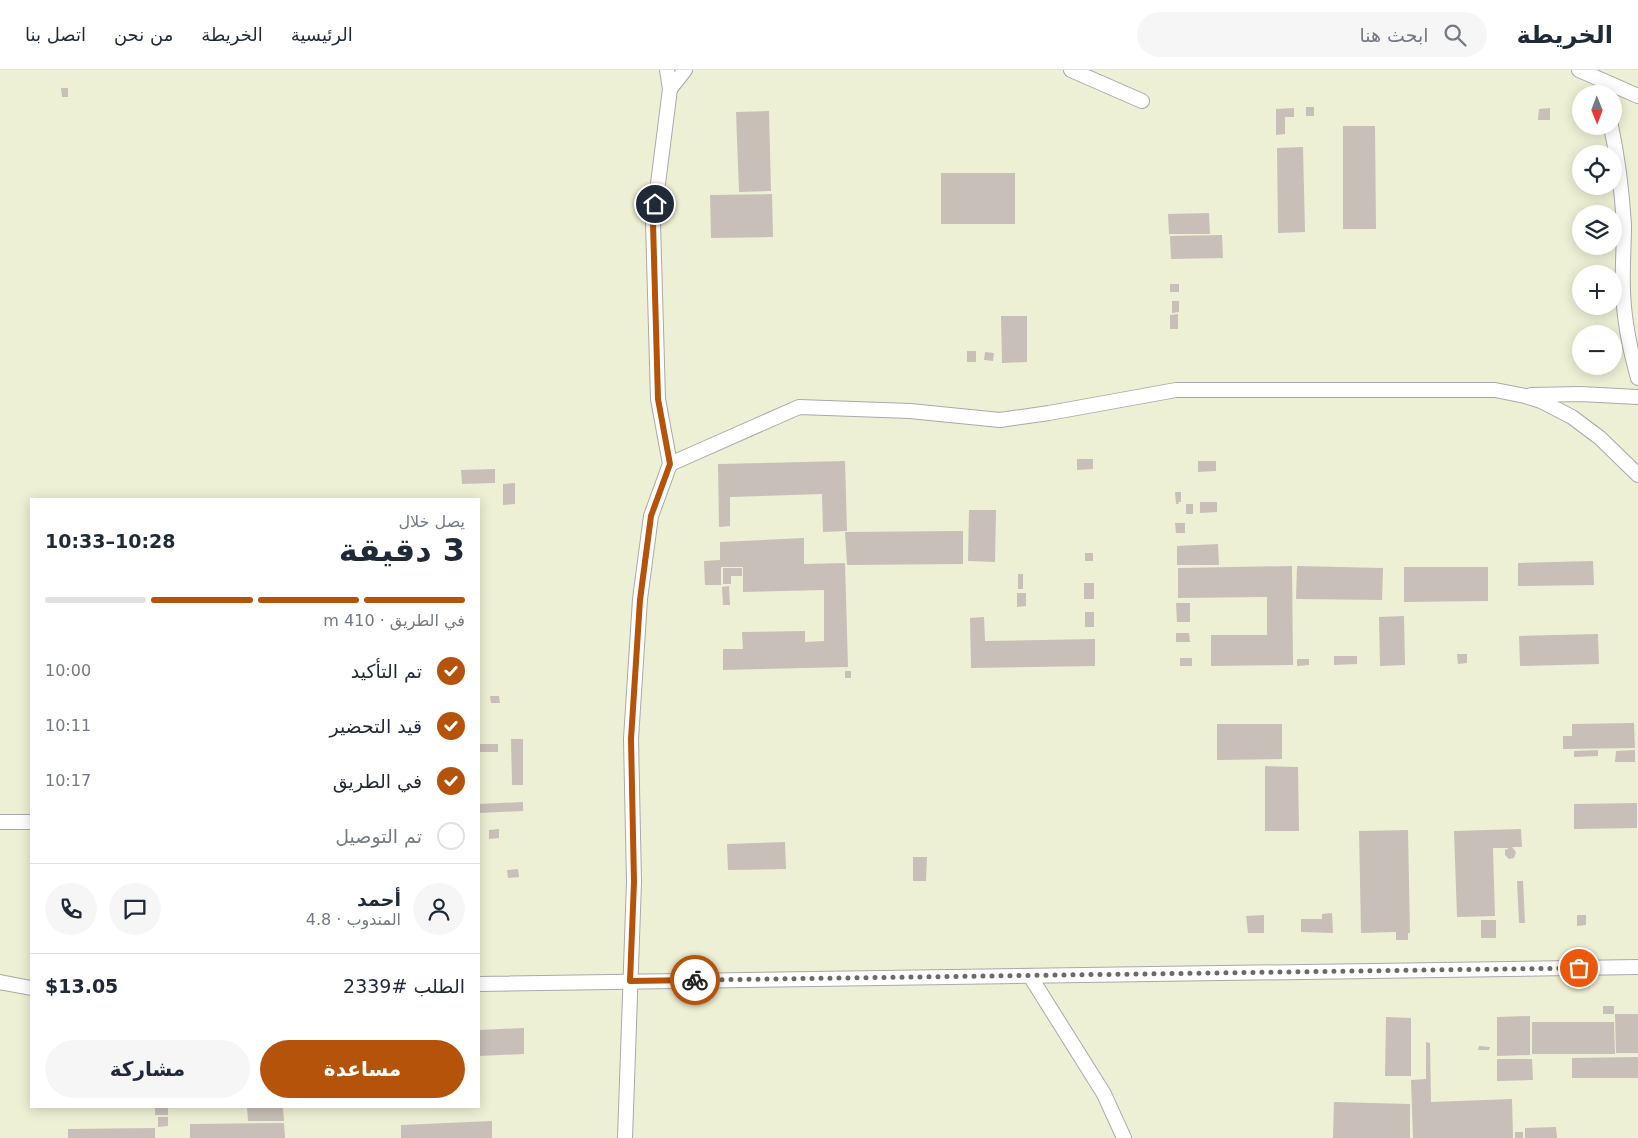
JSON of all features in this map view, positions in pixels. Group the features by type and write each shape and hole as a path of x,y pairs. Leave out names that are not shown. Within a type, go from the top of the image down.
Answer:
{"street":[{"path":"625,1138 634,882 631,739 640,600 651,516 670,464 658,399 653,223 670,90 667,70"},
{"path":"670,90 685,70"},
{"path":"1072,70 1142,101"},
{"path":"1578,70 1600,85"},
{"path":"1622,92 1638,96"},
{"path":"1613,135 1622,194 1625,316 1638,378"},
{"path":"670,464 799,407 910,411 1000,420 1176,390 1495,390 1524,396 1557,408 1587,426 1638,475"},
{"path":"1524,396 1580,394 1638,397"},
{"path":"0,822 30,822"},
{"path":"480,984 1638,967"},
{"path":"1030,976 1104,1094 1124,1138"},
{"path":"0,982 30,988"}],"green space":[{"path":"0,70 1638,70 1638,1138 0,1138"}],"building":[{"path":"61,88 68,88 68,97 62,97"},
{"path":"1306,107 1314,107 1314,116 1306,116"},
{"path":"1294,108 1294,117 1285,117 1285,134 1276,135 1276,109"},
{"path":"1550,108 1550,120 1538,120 1539,109"},
{"path":"769,111 771,191 739,192 736,112"},
{"path":"1343,126 1375,126 1376,229 1343,229"},
{"path":"1303,147 1305,232 1278,233 1277,148"},
{"path":"941,173 1015,173 1015,224 941,224"},
{"path":"772,194 773,237 711,238 710,195"},
{"path":"1209,213 1210,234 1169,234 1168,214"},
{"path":"1222,235 1223,258 1171,259 1170,236"},
{"path":"1170,284 1179,284 1179,292 1170,292"},
{"path":"1172,301 1179,301 1179,312 1172,313"},
{"path":"1178,314 1178,329 1170,329 1170,315"},
{"path":"1001,316 1027,316 1027,362 1002,363"},
{"path":"967,351 976,351 976,362 967,362"},
{"path":"985,352 994,353 993,361 984,360"},
{"path":"1077,459 1093,459 1093,469 1077,470"},
{"path":"845,461 847,531 823,532 822,494 730,497 730,526 719,527 718,464"},
{"path":"1198,461 1216,461 1216,471 1198,472"},
{"path":"495,469 495,483 462,484 461,470"},
{"path":"515,483 515,504 503,505 503,484"},
{"path":"1175,492 1181,492 1181,502 1178,502 1179,504 1176,504"},
{"path":"1200,502 1217,502 1217,512 1200,513"},
{"path":"1186,504 1193,504 1193,514 1186,514"},
{"path":"969,510 996,510 995,562 968,561"},
{"path":"1175,523 1185,523 1185,533 1176,533"},
{"path":"963,531 963,564 847,565 845,532"},
{"path":"804,538 804,564 845,563 848,667 723,670 723,649 743,649 742,632 805,631 805,642 824,641 824,590 743,592 743,567 721,567 721,585 705,585 704,561 720,560 720,542"},
{"path":"1218,544 1219,565 1177,565 1177,546"},
{"path":"1085,553 1093,553 1093,561 1085,561"},
{"path":"1593,561 1594,585 1518,586 1518,563"},
{"path":"1292,566 1293,665 1211,666 1211,635 1267,635 1267,597 1178,598 1178,568"},
{"path":"1297,566 1383,568 1382,600 1296,599"},
{"path":"1404,567 1488,567 1488,601 1404,602"},
{"path":"723,568 742,568 742,576 731,576 731,584 723,584"},
{"path":"1018,574 1023,574 1023,589 1018,589"},
{"path":"1084,583 1094,583 1094,599 1084,599"},
{"path":"729,586 730,605 723,605 722,587"},
{"path":"1017,593 1026,593 1026,606 1017,607"},
{"path":"1176,603 1190,603 1190,622 1177,622"},
{"path":"1085,612 1094,612 1094,627 1085,627"},
{"path":"1404,616 1405,665 1380,666 1379,617"},
{"path":"984,617 985,641 1095,639 1095,666 971,668 970,618"},
{"path":"1176,633 1189,633 1190,642 1176,642"},
{"path":"1598,634 1599,664 1520,666 1519,636"},
{"path":"1457,654 1467,654 1467,663 1458,664"},
{"path":"1334,656 1357,656 1357,664 1334,665"},
{"path":"1180,658 1192,658 1192,666 1180,666"},
{"path":"1297,659 1309,659 1309,665 1297,666"},
{"path":"845,671 851,671 851,678 845,678"},
{"path":"490,696 499,696 500,703 491,703"},
{"path":"1634,723 1635,748 1563,749 1563,736 1572,736 1572,724"},
{"path":"1217,724 1282,724 1282,759 1217,760"},
{"path":"511,739 523,739 523,785 512,785"},
{"path":"480,744 498,744 498,752 480,752"},
{"path":"1598,750 1598,756 1574,757 1574,751"},
{"path":"1635,750 1635,762 1615,762 1616,751"},
{"path":"1265,766 1298,767 1299,831 1265,831"},
{"path":"523,802 523,811 480,813 480,804"},
{"path":"1637,803 1637,828 1574,829 1574,804"},
{"path":"499,829 499,838 489,839 489,830"},
{"path":"1521,829 1522,847 1512,847 1516,852 1514,858 1509,859 1505,855 1505,850 1509,848 1493,848 1495,916 1457,917 1454,831"},
{"path":"1408,830 1410,933 1408,933 1408,940 1396,940 1396,932 1361,933 1359,831"},
{"path":"785,842 786,869 728,870 727,844"},
{"path":"913,857 927,857 926,881 913,881"},
{"path":"518,869 519,877 508,878 507,870"},
{"path":"1517,881 1523,881 1525,923 1519,923"},
{"path":"1332,913 1333,933 1301,932 1301,919 1322,919 1322,914"},
{"path":"1264,915 1264,933 1248,933 1246,916"},
{"path":"1577,915 1586,915 1586,925 1577,926"},
{"path":"1481,920 1496,920 1496,938 1481,938"},
{"path":"1603,1006 1614,1006 1614,1014 1603,1014"},
{"path":"1615,1014 1638,1014 1638,1053 1616,1053"},
{"path":"1530,1016 1530,1055 1497,1056 1497,1017"},
{"path":"1386,1017 1411,1018 1411,1076 1385,1076"},
{"path":"1532,1022 1614,1022 1615,1054 1532,1054"},
{"path":"524,1028 524,1054 480,1056 480,1030"},
{"path":"1426,1042 1430,1043 1431,1102 1512,1099 1513,1138 1413,1138 1411,1080 1426,1079"},
{"path":"1479,1046 1490,1047 1489,1050 1478,1050"},
{"path":"1638,1057 1638,1078 1572,1078 1572,1058"},
{"path":"1497,1059 1532,1059 1533,1080 1497,1081"},
{"path":"1334,1102 1410,1104 1410,1138 1333,1138"},
{"path":"155,1108 168,1108 168,1115 155,1115"},
{"path":"247,1108 283,1108 284,1121 248,1121"},
{"path":"158,1117 168,1117 168,1126 158,1127"},
{"path":"492,1121 492,1138 401,1138 401,1125"},
{"path":"284,1123 285,1138 190,1138 190,1124"},
{"path":"1556,1127 1557,1138 1525,1138 1525,1128"},
{"path":"155,1128 155,1138 68,1138 68,1129"},
{"path":"1515,1132 1523,1132 1523,1138 1515,1138"}],"way so far":[{"path":"695,980 1579,968"}],"route":[{"path":"655,204 653,223 658,399 670,464 651,516 640,600 631,739 634,882 630,981 695,980"}]}
